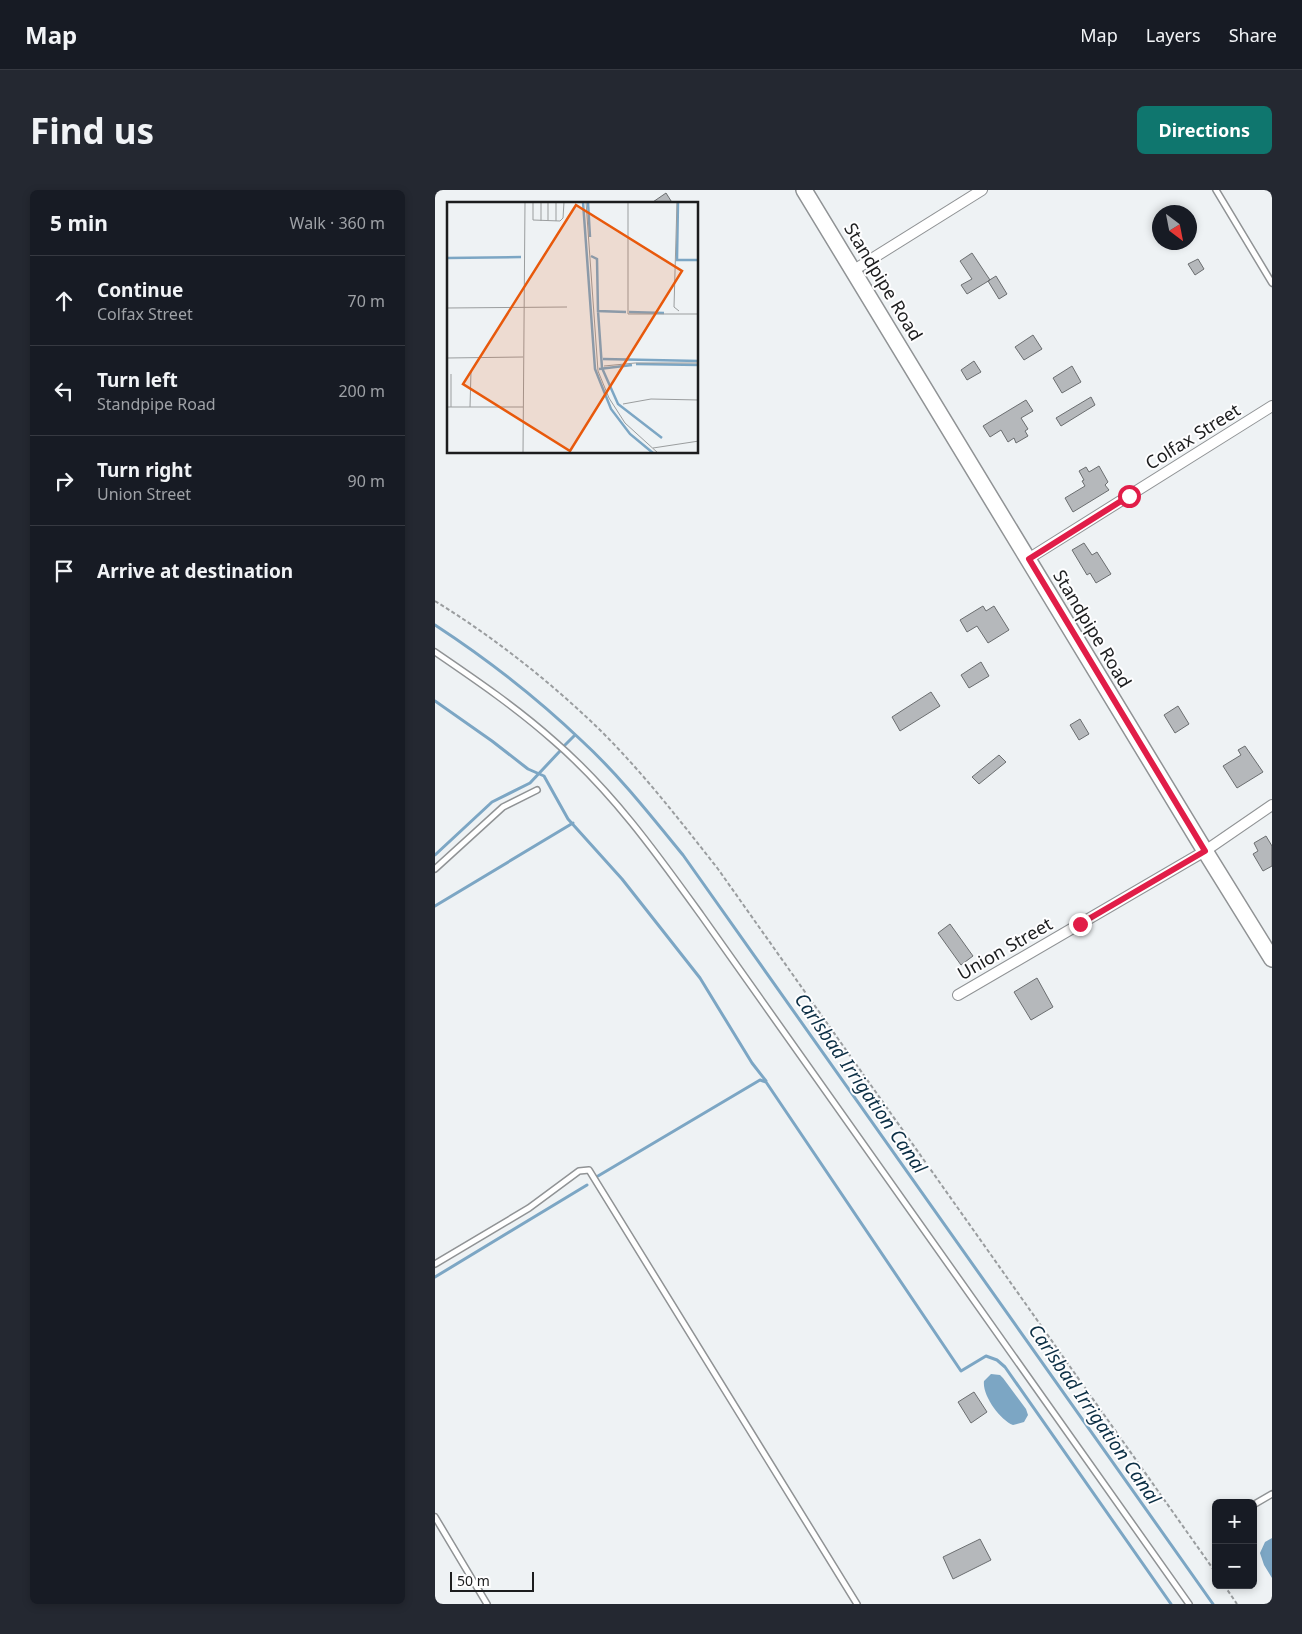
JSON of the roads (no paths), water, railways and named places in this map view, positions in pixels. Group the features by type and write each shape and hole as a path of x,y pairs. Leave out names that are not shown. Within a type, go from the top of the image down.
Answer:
{"street":[{"name":"Standpipe Road","path":"804,190 1205,851 1272,958"},
{"path":"854,270 982,190"},
{"name":"Colfax Street","path":"1029,559 1272,406"},
{"name":"Union Street","path":"958,995 1205,851 1272,805"}],"lane":[{"path":"1216,190 1272,283"},
{"path":"435,652 522,713 556,742 634,825 701,915 1189,1604"},
{"path":"435,868 503,807 537,790"},
{"path":"435,1264 529,1208 579,1171 589,1170 857,1604"},
{"path":"1257,1503 1272,1494"},
{"path":"435,1516 487,1604"}],"water":[{"path":"991,1374 1000,1375 1003,1378 1026,1409 1028,1415 1024,1422 1013,1425 1003,1418 993,1406 984,1387 984,1381"},
{"path":"1272,1538 1272,1578 1264,1565 1260,1553 1265,1542"}],"waterway":[{"name":"Carlsbad Irrigation Canal","path":"435,625 474,651 565,725 622,782 683,855 1213,1604"},
{"path":"435,701 528,769 544,776 568,819 622,879 700,978 752,1063 766,1081"},
{"path":"565,745 575,735"},
{"path":"435,855 492,802 530,783 560,751"},
{"path":"435,906 573,823"},
{"path":"598,1176 760,1080 766,1082 961,1371 986,1356 997,1360 1005,1367 1171,1604"},
{"path":"435,1277 587,1185"}]}
